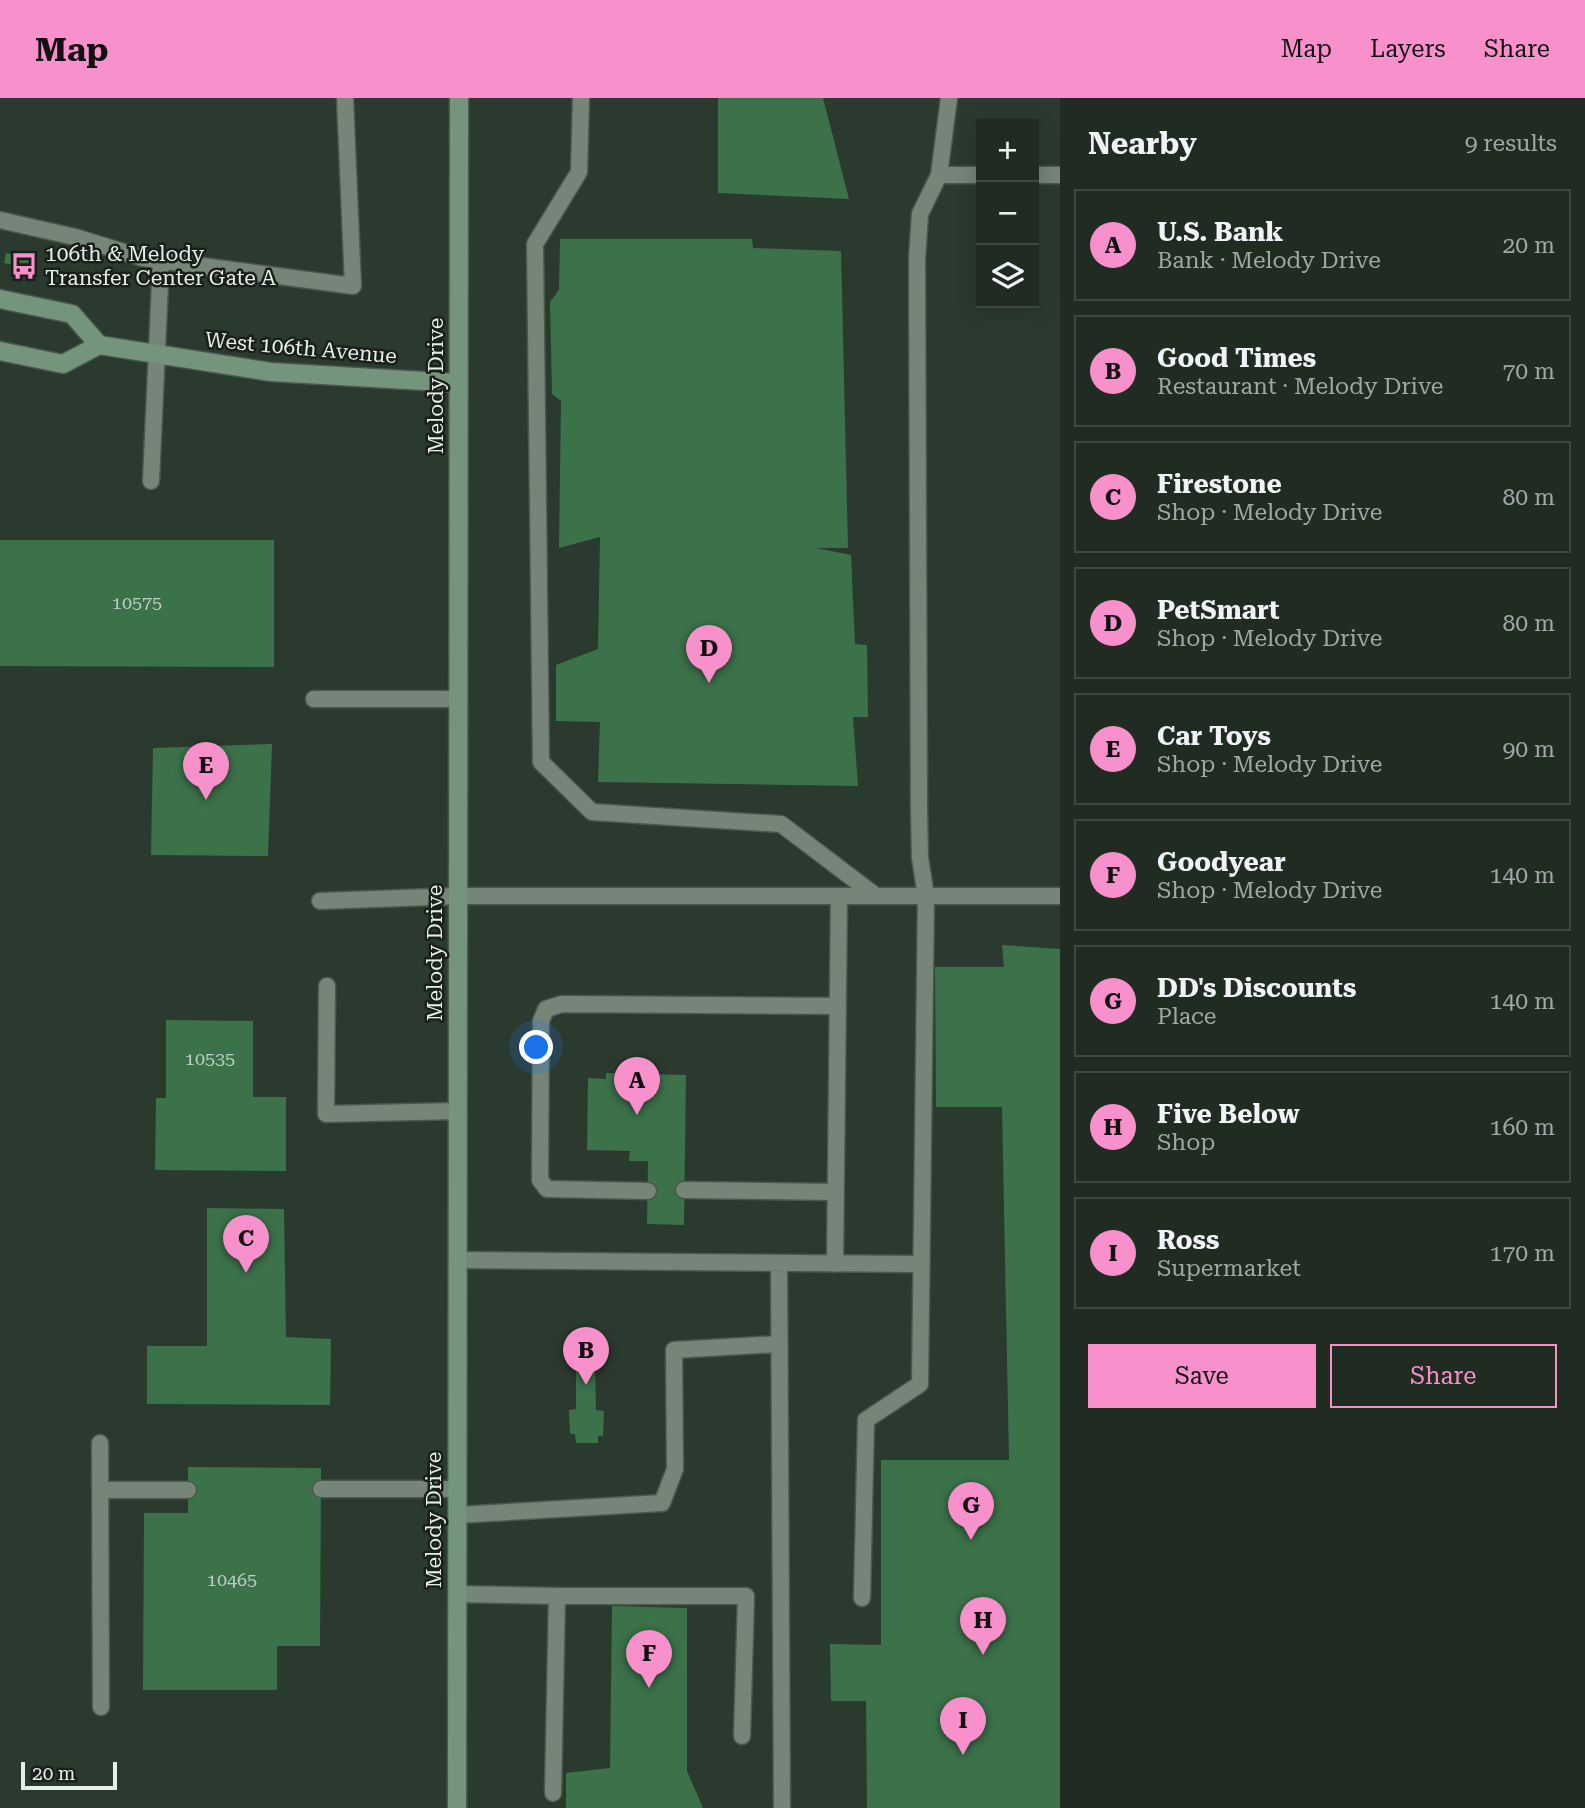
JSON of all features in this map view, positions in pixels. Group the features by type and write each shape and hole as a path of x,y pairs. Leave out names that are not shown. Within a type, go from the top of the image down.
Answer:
{"street":[{"name":"Melody Drive","path":"457,1808 459,98"},
{"path":"0,299 72,314 99,345 63,364 0,351"},
{"name":"West 106th Avenue","path":"99,345 271,372 458,383"}],"lane":[{"path":"0,220 161,261 353,286 345,98"},
{"path":"581,98 579,172 535,244 541,762 592,812 780,824 876,896"},
{"path":"862,1598 866,1420 920,1384 926,896 920,858 919,807 917,259 920,214 939,175 949,98"},
{"path":"939,175 976,175"},
{"path":"1039,175 1060,175"},
{"path":"151,481 161,261"},
{"path":"314,699 458,699"},
{"path":"320,901 458,896 1060,896"},
{"path":"835,1264 839,896"},
{"path":"327,986 326,1114 458,1111"},
{"path":"648,1191 547,1189 540,1180 541,1021 546,1009 562,1004 838,1006"},
{"path":"684,1190 836,1192"},
{"path":"458,1260 920,1264"},
{"path":"779,1263 782,1808"},
{"path":"457,1515 662,1503 675,1469 674,1350 779,1345"},
{"path":"100,1443 101,1707"},
{"path":"321,1489 457,1489"},
{"path":"100,1490 188,1490"},
{"path":"457,1594 746,1595 742,1736"},
{"path":"553,1793 557,1595"}],"building":[{"path":"718,98 823,98 849,199 718,193"},
{"path":"560,239 752,239 753,248 841,251 848,548 816,548 851,555 855,644 867,645 868,717 853,717 858,786 598,782 600,722 556,721 556,665 598,649 600,537 559,548 561,401 552,394 550,302 559,290"},
{"path":"6,253 33,259 31,269 4,263"},
{"path":"0,540 274,540 274,667 0,666"},
{"path":"272,744 268,856 151,855 153,748"},
{"path":"1002,945 1060,949 1060,1808 867,1808 866,1701 831,1701 830,1644 881,1645 881,1460 1009,1460 1002,1107 936,1107 935,967 1004,967"},
{"path":"166,1020 253,1021 253,1097 286,1097 286,1171 155,1170 156,1098 166,1098"},
{"path":"606,1073 686,1075 684,1225 647,1224 648,1161 629,1161 630,1151 587,1150 588,1078 606,1079"},
{"path":"207,1208 284,1209 286,1337 331,1339 330,1405 147,1404 147,1346 207,1346"},
{"path":"595,1360 596,1410 604,1411 603,1436 598,1436 598,1443 576,1443 575,1434 570,1434 569,1410 576,1409 576,1361"},
{"path":"188,1467 321,1468 320,1646 277,1646 277,1690 143,1690 144,1513 188,1513"},
{"path":"612,1606 687,1608 687,1771 703,1808 566,1808 566,1773 610,1768"}],"place":[{"name":"106th & Melody Transfer Center Gate A","path":"24,266"},
{"name":"PetSmart","path":"709,683"},
{"name":"Car Toys","path":"206,800"},
{"name":"U.S. Bank","path":"637,1115"},
{"name":"Firestone","path":"246,1273"},
{"name":"Good Times","path":"586,1385"},
{"name":"DD's Discounts","path":"971,1540"},
{"name":"Five Below","path":"983,1655"},
{"name":"Goodyear","path":"649,1688"},
{"name":"Ross","path":"963,1755"}]}
